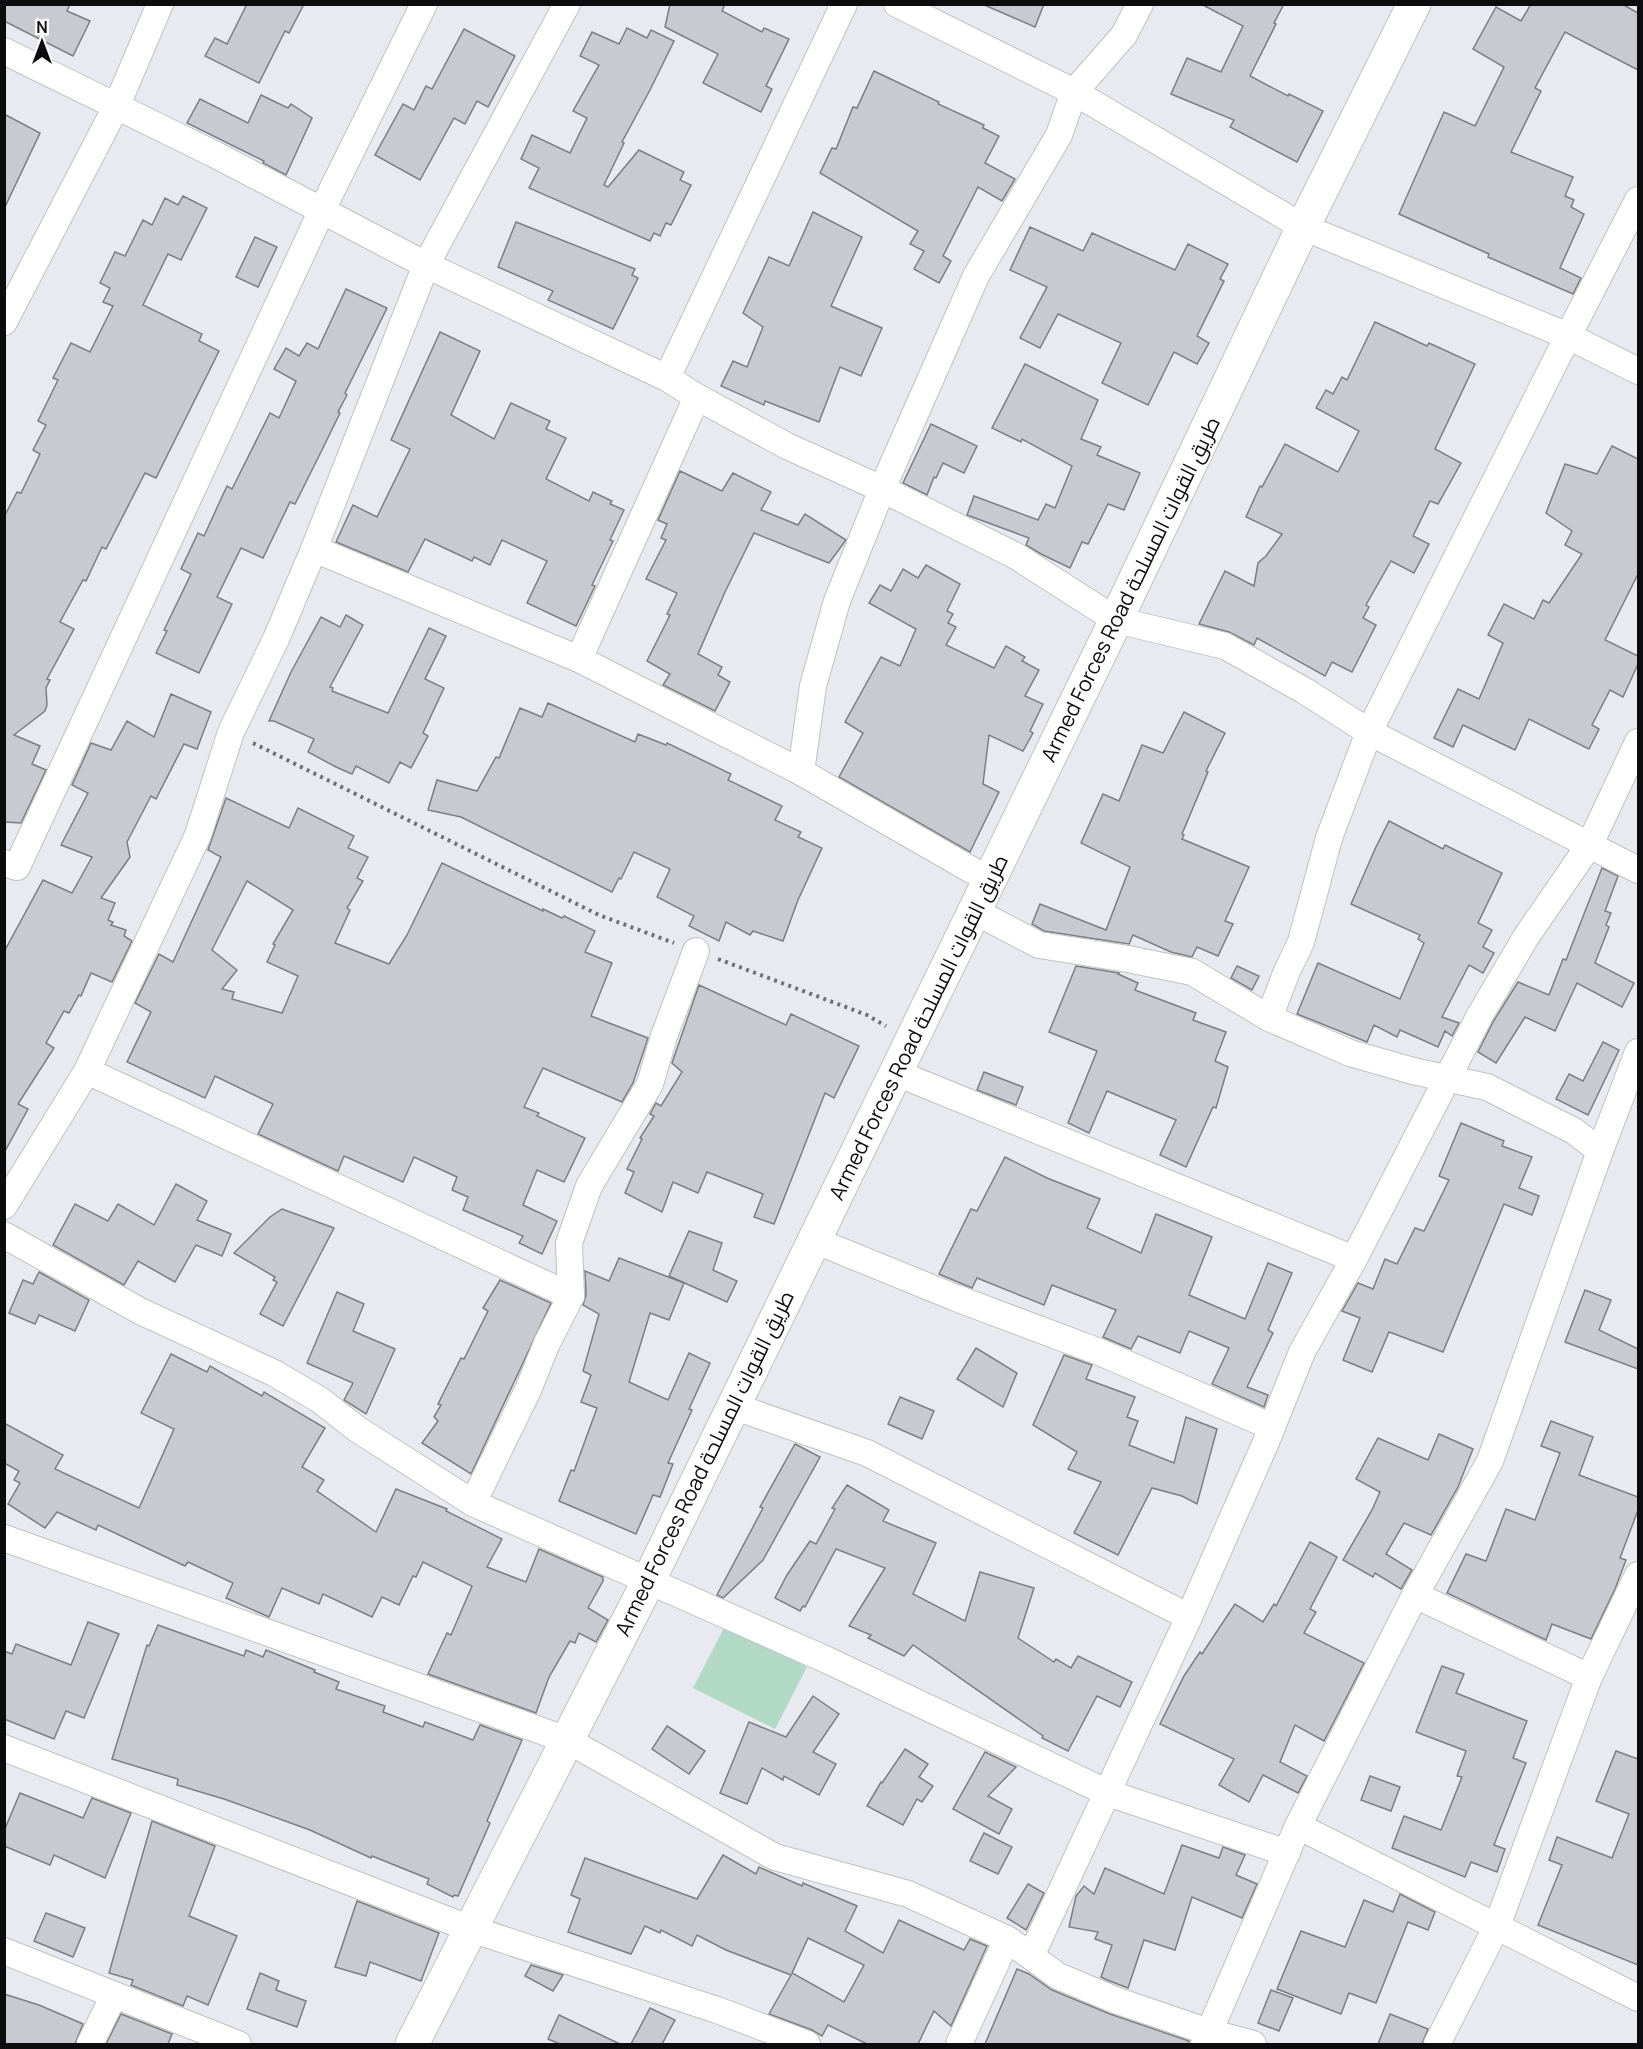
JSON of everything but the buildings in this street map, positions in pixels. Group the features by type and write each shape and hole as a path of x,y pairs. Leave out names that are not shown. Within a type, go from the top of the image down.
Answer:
{"street":[{"path":"4,322 117,105 159,4"},
{"path":"4,863 17,867 322,210 424,4"},
{"path":"4,1206 87,1071 198,835 231,732 276,639 314,549 426,265 567,4"},
{"path":"667,378 844,4"},
{"path":"897,4 1074,92 1303,227 1568,336 1638,371"},
{"path":"801,772 813,686 837,601 882,489 976,276 1059,135 1074,92 1124,35 1140,4"},
{"name":"Armed Forces Road طريق القوات المسلحة","path":"412,2044 649,1580 909,1041 1116,620 1303,227 1414,4"},
{"path":"4,51 117,105 426,265 667,378 787,446 882,489 1016,556 1116,620 1225,646 1305,691 1369,732 1638,870"},
{"path":"1269,1018 1301,942 1329,838 1369,732 1638,200"},
{"path":"579,659 697,397"},
{"path":"314,549 579,659 801,772 989,880"},
{"path":"1031,1956 1189,1617 1272,1427 1302,1352 1354,1258 1480,1015 1526,937 1590,844 1638,742"},
{"path":"974,911 1039,945 1192,972 1269,1018 1350,1053 1447,1079 1487,1087 1574,1131 1600,1151"},
{"path":"473,1503 571,1296 569,1243 589,1186 650,1084 664,1036 696,951"},
{"path":"1207,2038 1299,1826 1415,1595 1490,1461 1600,1151 1638,1052"},
{"path":"87,1071 571,1296"},
{"path":"894,1072 1354,1258"},
{"path":"4,1235 140,1311 274,1373 320,1400 357,1429 473,1503 827,1660 1108,1793 1287,1853"},
{"path":"814,1240 956,1298 1097,1351 1272,1427"},
{"path":"733,1406 867,1453 1189,1617"},
{"path":"4,1538 567,1740 775,1857 908,1894 1007,1940 1058,1976 1207,2038 1253,2044"},
{"path":"1437,2044 1497,1926 1589,1677 1638,1575"},
{"path":"1415,1595 1589,1677"},
{"path":"4,1748 471,1929 717,2010 807,2044"},
{"path":"1299,1826 1638,1998"},
{"path":"959,2044 1007,1940"},
{"path":"4,1951 238,2044"},
{"path":"90,2044 114,1995"}],"path":[{"path":"231,732 600,915 867,1015 909,1041"}],"green space":[{"path":"725,1626 807,1667 775,1729 693,1688"}]}
